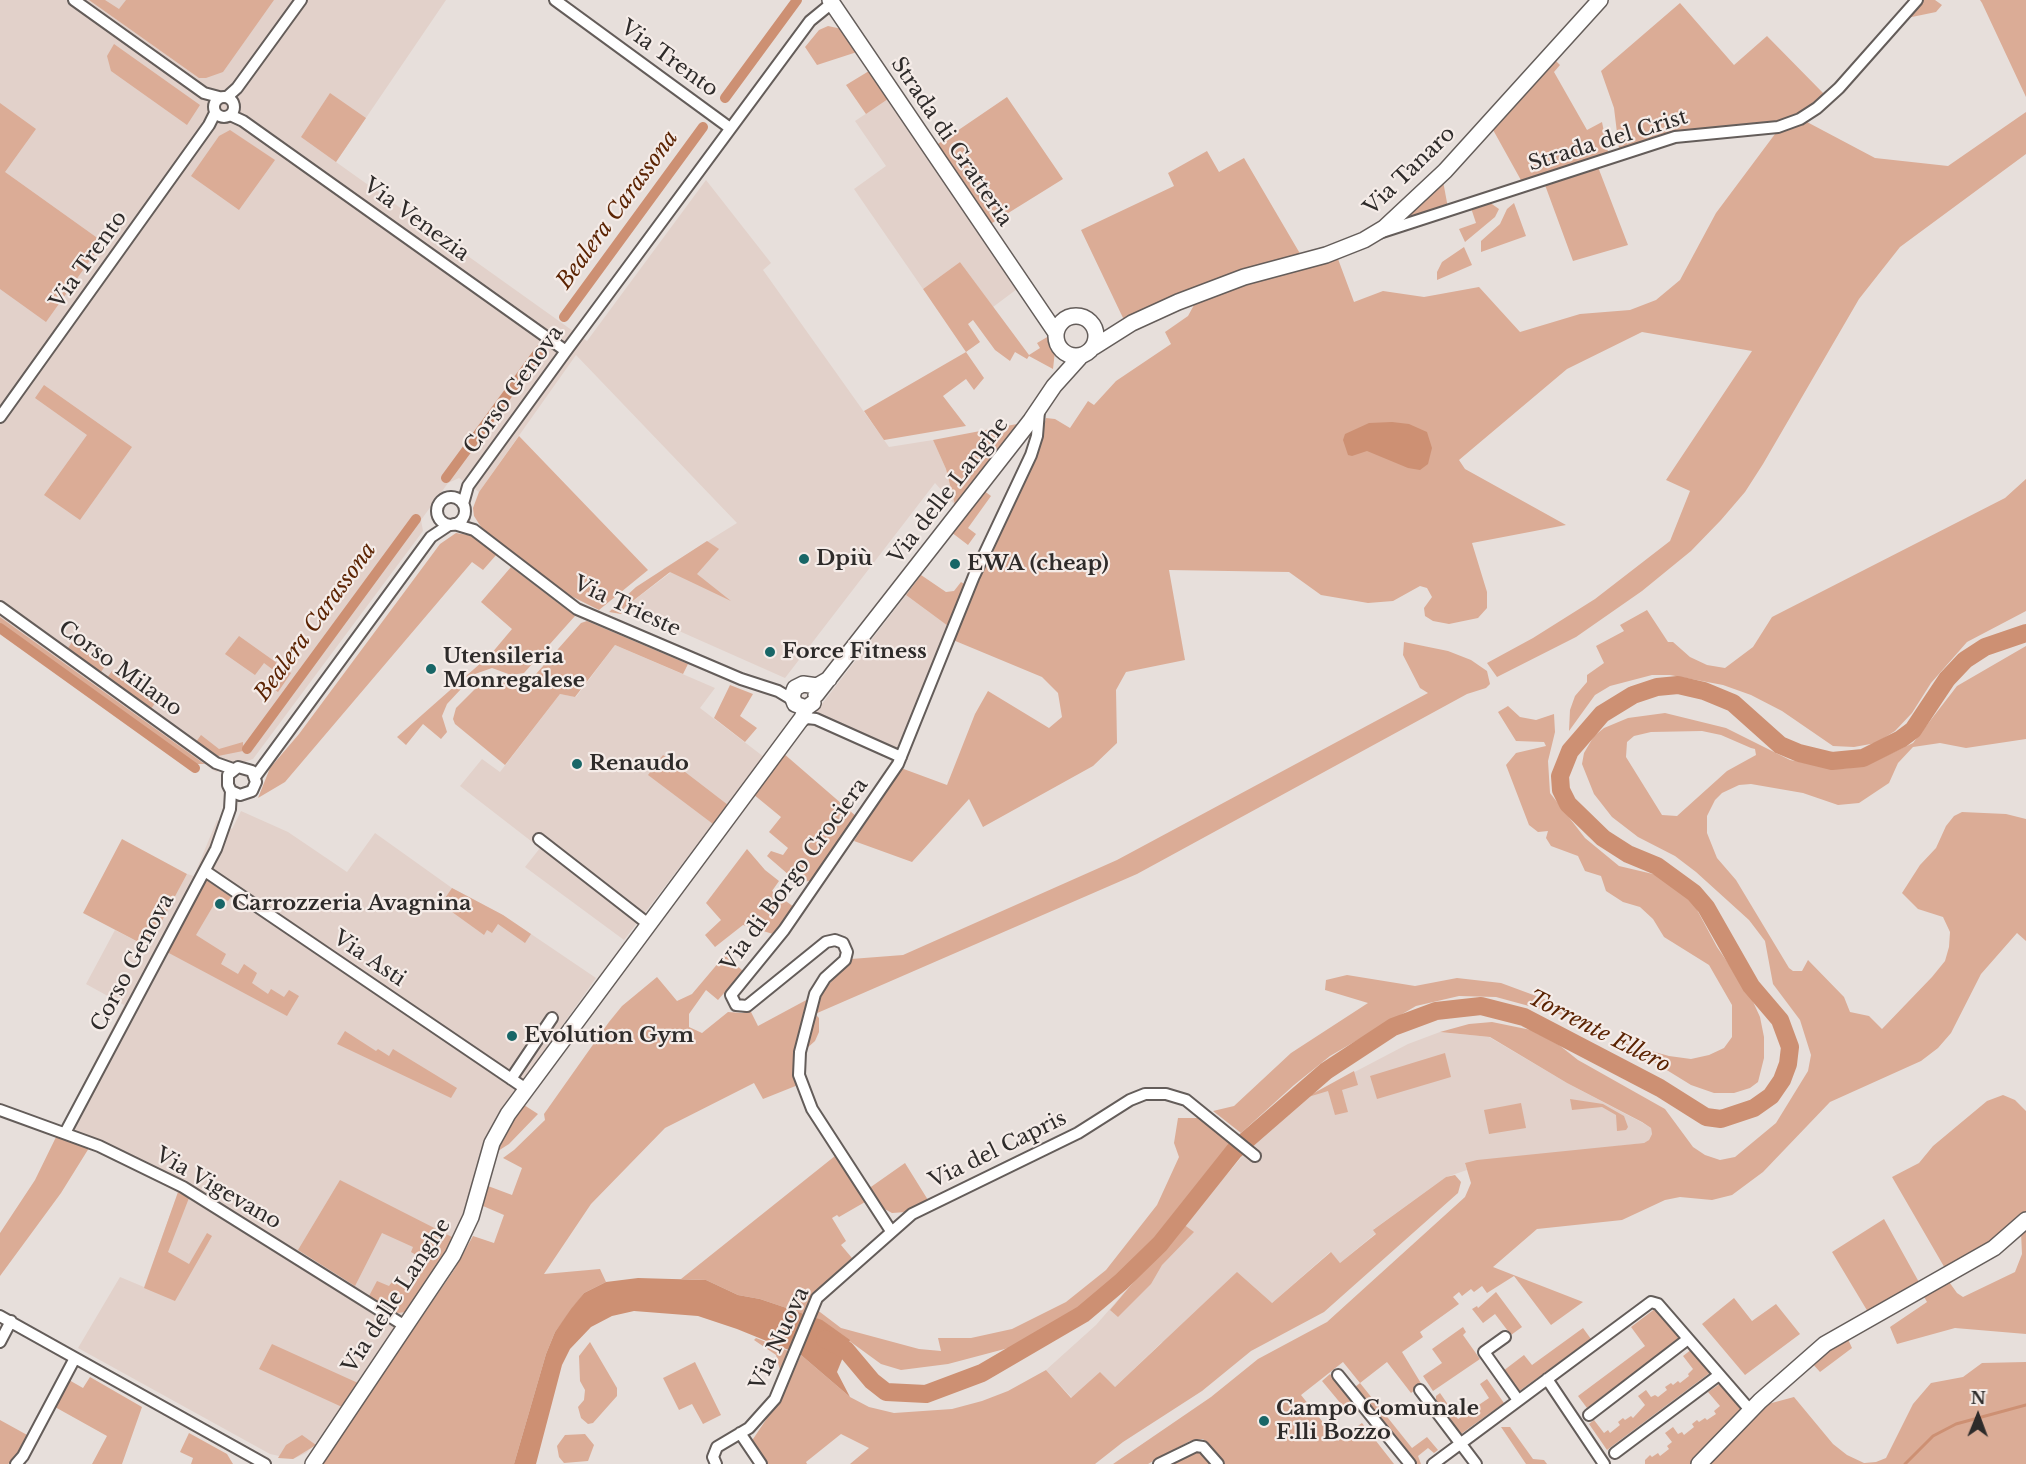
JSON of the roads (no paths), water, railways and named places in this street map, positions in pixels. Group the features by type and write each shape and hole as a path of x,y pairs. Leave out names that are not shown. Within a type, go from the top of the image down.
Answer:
{"main road":[{"name":"Via Tanaro","path":"1094,347 1132,323 1216,287 1316,259 1374,235 1429,188 1600,0"},
{"name":"Strada di Gratteria","path":"831,2 1038,307 1052,316 1060,326"},
{"path":"1060,326 1079,316 1093,324 1096,331 1094,347"},
{"name":"Via Tanaro","path":"1093,324 1115,327 1132,323"},
{"name":"Via delle Langhe","path":"1054,386 1061,366 1061,350 1056,341 1060,326"},
{"name":"Via delle Langhe","path":"313,1464 453,1256 466,1230 492,1143 525,1089 648,923 798,707 812,705 814,691 831,677 1054,386 1081,356 1094,347"},
{"path":"1061,350 1073,357 1081,356"},
{"path":"798,707 803,684 814,691"},
{"path":"1700,1464 1750,1410 1832,1338 1994,1248 2026,1220"},
{"name":"Via delle Langhe","path":"300,1464 323,1446"}],"street":[{"path":"74,0 224,106"},
{"name":"Via Trento","path":"0,417 301,0"},
{"name":"Via Trento","path":"555,0 730,128"},
{"name":"Strada del Crist","path":"1374,235 1675,137 1778,127 1800,119 1817,108 1839,88 1917,0"},
{"name":"Corso Genova","path":"230,809 237,799 255,787 255,777 265,761 431,537 440,502 468,486 812,18 831,2"},
{"name":"Via Venezia","path":"224,106 566,351"},
{"name":"Via di Borgo Crociera","path":"891,1231 812,1109 799,1075 800,1052 815,994 825,978 845,960 847,952 843,944 834,940 826,942 747,1006 736,1005 731,995 784,930 866,813 901,757 974,576 1034,448 1040,407"},
{"name":"Corso Genova","path":"431,537 461,520 468,486"},
{"path":"452,496 464,508"},
{"name":"Via Trieste","path":"464,508 474,530"},
{"path":"437,515 441,521 452,525"},
{"name":"Via Trieste","path":"452,525 474,530 577,609 741,679 778,691 798,707 807,718 816,719 901,757"},
{"name":"Corso Milano","path":"0,607 230,773"},
{"path":"230,773 265,761"},
{"path":"248,768 255,777"},
{"name":"Corso Genova","path":"65,1133 222,836 230,809 230,773"},
{"path":"231,791 245,795"},
{"path":"539,839 648,923"},
{"name":"Via Asti","path":"205,871 525,1089"},
{"path":"511,1079 552,1018"},
{"name":"Via del Capris","path":"891,1231 912,1214 1078,1133 1123,1104 1147,1094 1178,1096 1192,1104 1255,1156"},
{"name":"Via Vigevano","path":"0,1110 116,1154 192,1192 405,1326"},
{"name":"Via Nuova","path":"716,1464 713,1457 717,1447 752,1425 772,1404 795,1355 810,1312 822,1292 891,1231"},
{"path":"1433,1464 1653,1302 1750,1410"},
{"path":"0,1316 245,1455 266,1464"},
{"path":"0,1341 11,1322"},
{"path":"1505,1337 1484,1352 1518,1400"},
{"path":"1589,1415 1688,1339"},
{"path":"16,1464 23,1456 75,1358"},
{"path":"1338,1374 1410,1464"},
{"path":"1615,1453 1719,1375"},
{"path":"1547,1379 1604,1464"},
{"path":"1420,1390 1476,1464"},
{"path":"740,1433 761,1464"},
{"path":"1159,1464 1196,1446 1203,1448 1218,1464"},
{"path":"245,1455 254,1464"}],"waterway":[{"name":"Bealera Carassona","path":"725,98 797,0"},
{"name":"Bealera Carassona","path":"564,317 703,127"},
{"name":"Bealera Carassona","path":"446,478 540,350"},
{"name":"Bealera Carassona","path":"247,749 416,519"},
{"name":"Bealera Carassona","path":"0,628 195,768"},
{"name":"Torrente Ellero","path":"825,1339 846,1350 872,1381 886,1392 926,1394 982,1373 1083,1314 1121,1282 1160,1244 1234,1151 1326,1071 1393,1027 1436,1011 1481,1006 1524,1017 1660,1088 1706,1117 1721,1119 1754,1108 1771,1096 1782,1080 1788,1064 1790,1047 1780,1020 1751,986 1706,907 1694,893 1657,866 1628,854 1603,838 1568,804 1561,790 1560,776 1570,751 1602,714 1633,695 1657,687 1678,685 1704,691 1733,703 1780,745 1799,753 1832,761 1863,758 1901,739 1913,730 1947,679 1965,660 1985,647 2026,633"},
{"path":"1905,1464 1933,1436 1956,1424 2026,1405"}],"place":[{"name":"Dpiù","path":"804,559"},
{"name":"EWA (cheap)","path":"955,564"},
{"name":"Force Fitness","path":"770,652"},
{"name":"Utensileria Monregalese","path":"431,669"},
{"name":"Renaudo","path":"577,764"},
{"name":"Carrozzeria Avagnina","path":"220,904"},
{"name":"Evolution Gym","path":"512,1036"},
{"name":"Campo Comunale F.lli Bozzo","path":"1264,1421"}]}
